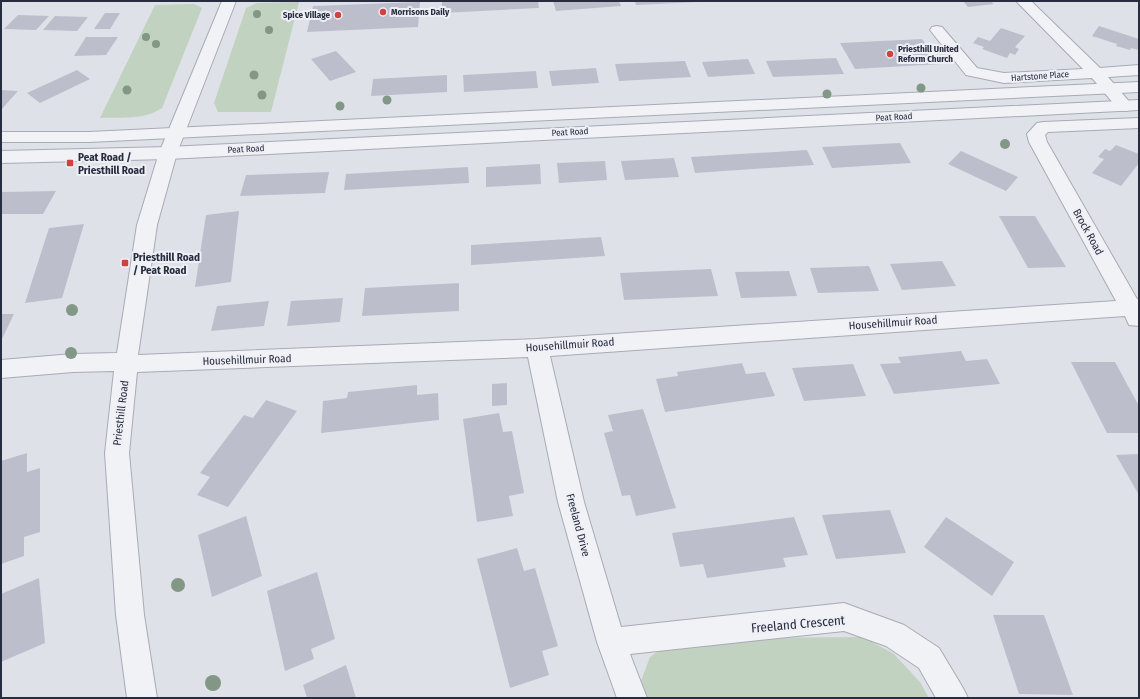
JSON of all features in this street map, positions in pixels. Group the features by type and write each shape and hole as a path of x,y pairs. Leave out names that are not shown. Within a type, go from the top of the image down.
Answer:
{"street":[{"name":"Priesthill Road","path":"142,698 130,615 117,453 127,362 147,224 172,143 229,1"},
{"path":"1023,1 1096,72 1110,88 1132,105"},
{"name":"Hartstone Place","path":"937,30 972,72 1004,78 1139,70"},
{"name":"Peat Road","path":"1,157 172,143 1139,87"},
{"name":"Peat Road","path":"1,137 89,137 172,143 1132,105"},
{"name":"Brock Road","path":"1136,312 1038,142 1036,134 1043,127 1139,123"},
{"name":"Househillmuir Road","path":"1,369 127,362 145,364 537,348 1136,312"},
{"name":"Freeland Drive","path":"537,348 571,502 611,642 632,698"},
{"name":"Freeland Crescent","path":"611,642 844,617 894,635 929,658 952,698"}],"green space":[{"path":"299,2 271,112 218,112 214,103 246,8 257,3"},
{"path":"194,4 202,8 162,108 155,112 140,116 100,118 155,5"},
{"path":"863,637 894,654 920,682 929,698 646,698 641,681 650,657 664,647 742,638"}],"building":[{"path":"538,1 539,8 442,13 442,2"},
{"path":"553,1 619,1 621,6 556,11"},
{"path":"635,1 697,1 697,2 636,5"},
{"path":"963,1 990,1 994,4 968,7"},
{"path":"420,2 418,27 307,32 313,6"},
{"path":"105,13 120,13 110,29 94,29"},
{"path":"18,15 49,16 36,30 4,29"},
{"path":"55,16 88,17 77,31 43,30"},
{"path":"1099,26 1139,39 1139,50 1131,48 1130,50 1116,46 1117,44 1092,36"},
{"path":"1001,28 1025,36 1015,47 1019,49 1015,55 1010,53 1007,58 982,49 984,47 973,43 978,37 990,41"},
{"path":"86,37 118,37 106,55 74,56"},
{"name":"Priesthill United Reform Church","path":"922,39 941,64 855,69 840,43"},
{"path":"336,51 356,72 330,81 311,59"},
{"path":"836,58 844,74 773,77 766,61"},
{"path":"748,59 755,74 708,77 702,62"},
{"path":"685,61 691,77 619,81 615,64"},
{"path":"596,68 599,83 552,86 549,71"},
{"path":"77,70 90,79 40,103 27,93"},
{"path":"536,71 538,88 464,92 463,75"},
{"path":"447,75 447,92 371,96 373,79"},
{"path":"1,90 18,91 1,110"},
{"path":"900,143 911,163 832,168 822,147"},
{"path":"1116,145 1139,154 1139,163 1121,186 1092,173 1104,159 1098,157 1105,149 1110,151"},
{"path":"807,150 814,165 695,173 691,157"},
{"path":"961,151 1018,177 1006,191 948,164"},
{"path":"674,158 679,177 625,180 621,161"},
{"path":"605,161 607,180 559,183 557,163"},
{"path":"540,164 541,184 486,187 486,167"},
{"path":"468,167 469,183 344,190 346,174"},
{"path":"329,172 325,193 240,196 246,175"},
{"path":"56,191 43,214 1,214 1,192"},
{"path":"239,211 231,282 195,287 206,215"},
{"path":"999,216 1035,216 1066,267 1028,268"},
{"path":"84,224 62,298 25,303 49,228"},
{"path":"601,237 605,256 471,265 471,245"},
{"path":"942,261 956,286 902,290 890,264"},
{"path":"869,266 879,291 818,293 810,268"},
{"path":"711,269 718,296 624,300 620,273"},
{"path":"789,271 797,296 741,298 735,272"},
{"path":"459,283 459,311 362,316 365,288"},
{"path":"343,298 340,322 287,326 291,301"},
{"path":"269,301 264,326 211,331 217,306"},
{"path":"1,314 14,314 1,341"},
{"path":"961,351 966,361 987,359 1000,384 894,394 880,364 901,363 898,357"},
{"path":"1071,362 1115,362 1139,406 1139,433 1107,433"},
{"path":"742,363 746,374 765,372 775,396 665,412 656,379 678,376 677,372"},
{"path":"853,364 866,396 804,401 792,368"},
{"path":"507,383 507,405 492,406 492,384"},
{"path":"417,385 417,395 438,393 439,420 321,433 323,401 347,398 348,392"},
{"path":"266,400 297,411 228,507 197,495 210,477 200,473 244,415 253,418"},
{"path":"643,409 676,508 636,516 630,495 622,496 604,433 613,431 608,415"},
{"path":"499,413 503,432 512,431 524,493 509,496 513,516 477,522 463,419"},
{"path":"27,453 27,472 40,468 40,532 24,537 24,556 1,564 1,461"},
{"path":"1139,454 1139,495 1116,455"},
{"path":"890,510 906,553 836,559 822,515"},
{"path":"246,516 262,576 212,597 198,535"},
{"path":"794,517 808,555 783,558 786,567 707,578 703,564 680,567 672,533"},
{"path":"946,517 1014,562 992,596 924,547"},
{"path":"517,548 524,571 535,568 558,646 542,651 549,675 510,688 477,559"},
{"path":"317,572 335,639 311,649 314,659 285,671 267,591"},
{"path":"39,578 45,643 1,662 1,594"},
{"path":"993,615 1044,615 1073,695 1019,694"},
{"path":"346,665 356,698 307,698 303,685"}],"place":[{"name":"Morrisons Daily","path":"383,12"},
{"name":"Spice Village","path":"338,15"},
{"name":"Priesthill United Reform Church","path":"890,54"},
{"name":"Peat Road / Priesthill Road","path":"70,163"},
{"name":"Priesthill Road / Peat Road","path":"125,263"}]}
